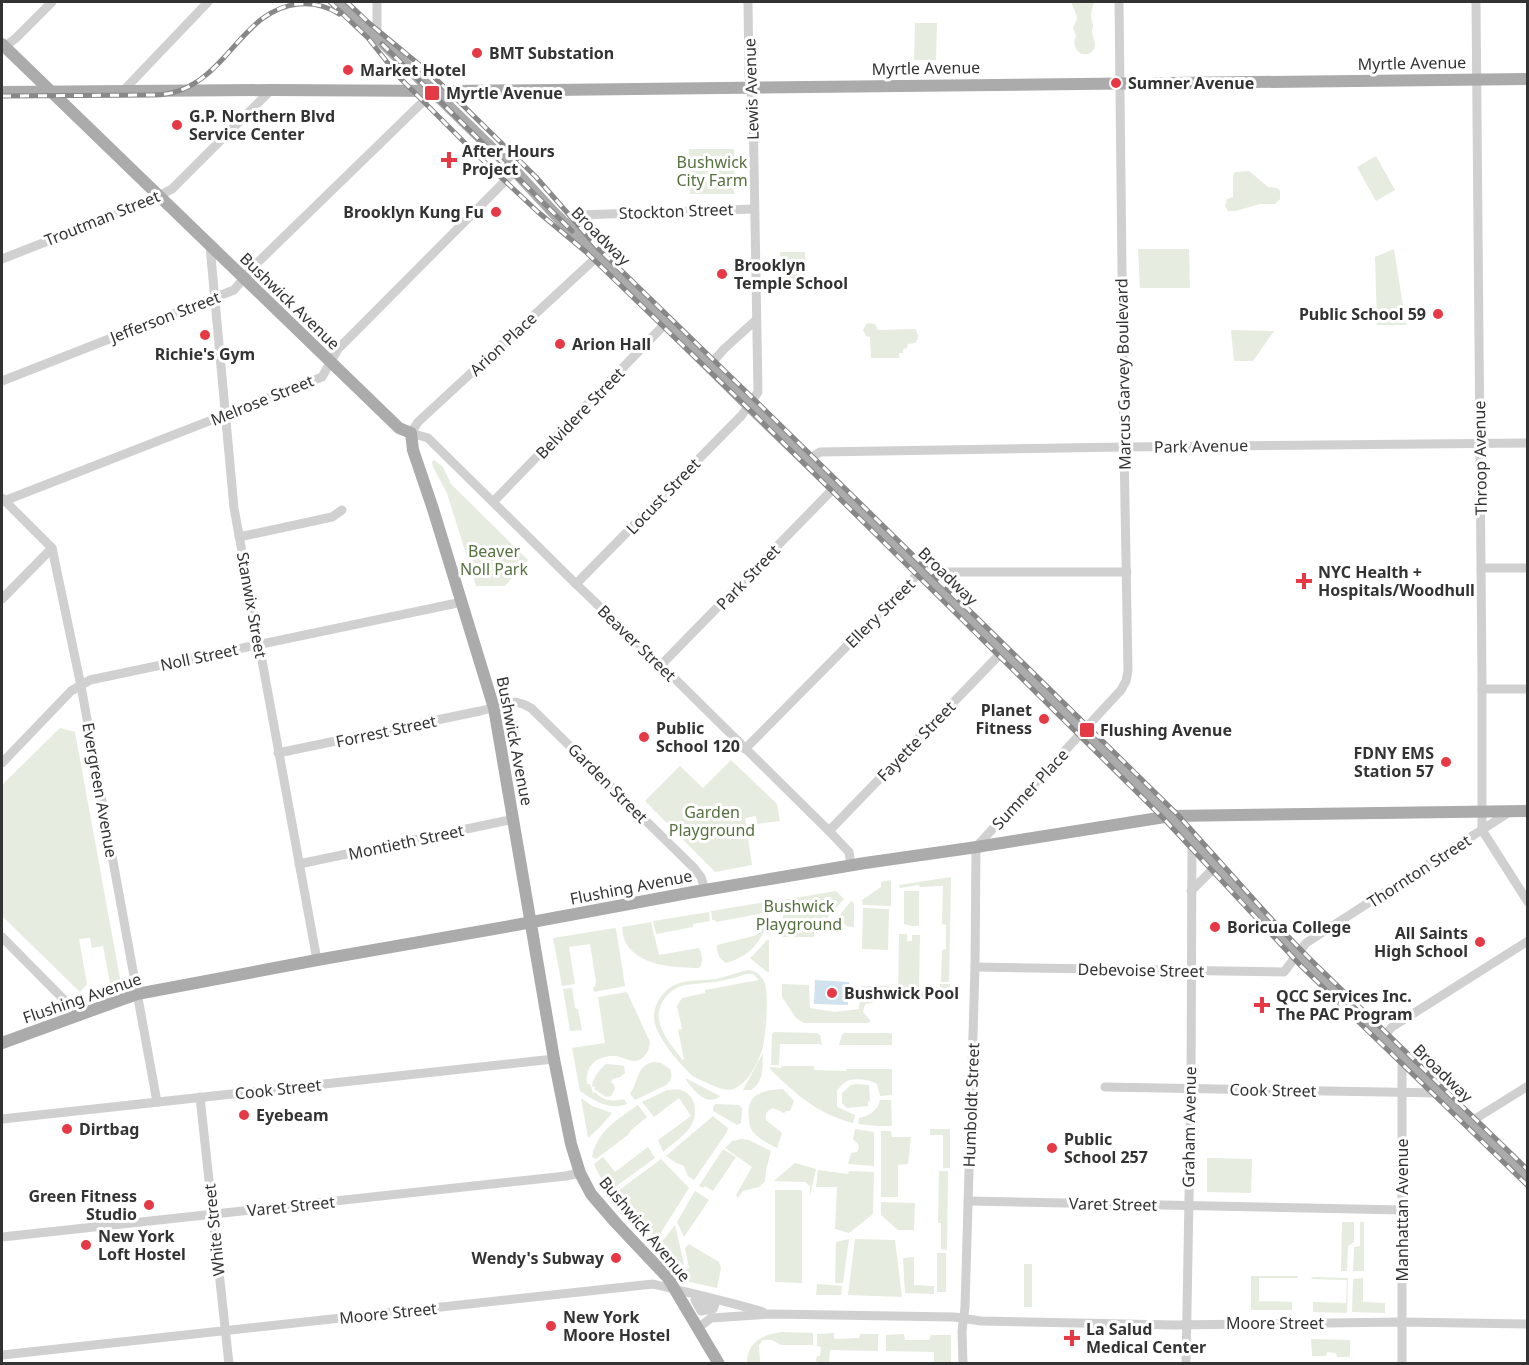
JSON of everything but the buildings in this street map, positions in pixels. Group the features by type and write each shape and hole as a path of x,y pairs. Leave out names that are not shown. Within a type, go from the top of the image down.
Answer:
{"main road":[{"name":"Broadway","path":"341,2 515,171 597,257 1171,816 1298,953 1527,1178"},
{"name":"Bushwick Avenue","path":"2,46 330,363 399,428 411,433 413,450 494,708 554,1059 571,1144 580,1173 591,1194 668,1278 719,1364"},
{"name":"Myrtle Avenue","path":"2,93 434,91 1527,79"},
{"name":"Flushing Avenue","path":"2,1043 137,994 705,890 1171,816 1527,811"}],"street":[{"path":"2,46 16,38 52,2"},
{"path":"123,91 208,2"},
{"path":"377,2 377,36"},
{"name":"Lewis Avenue","path":"748,2 753,107 758,392 749,406"},
{"name":"Marcus Garvey Boulevard","path":"1084,730 1121,690 1126,681 1128,656 1119,2"},
{"name":"Throop Avenue","path":"1476,2 1482,830"},
{"name":"Troutman Street","path":"2,259 146,203 172,189 272,90"},
{"name":"Jefferson Street","path":"2,381 234,290 253,267 434,91"},
{"name":"Melrose Street","path":"3,499 226,415 322,376 338,349 515,171"},
{"name":"Stockton Street","path":"566,225 578,215 754,209"},
{"name":"Stanwix Street","path":"210,246 234,508 317,960"},
{"name":"Arion Place","path":"411,433 418,422 597,257"},
{"path":"709,366 756,320"},
{"name":"Belvidere Street","path":"493,502 666,323"},
{"name":"Locust Street","path":"576,584 749,406"},
{"name":"Beaver Street","path":"411,433 428,438 661,665 830,831 849,852 851,865"},
{"name":"Park Avenue","path":"806,461 820,452 1527,443"},
{"name":"Park Street","path":"661,665 834,488"},
{"path":"2,599 52,548 3,499"},
{"path":"239,537 332,517 342,510"},
{"name":"Evergreen Avenue","path":"52,548 81,686 157,1102"},
{"path":"1481,568 1527,568"},
{"name":"Ellery Street","path":"745,749 920,572 1127,572"},
{"name":"Noll Street","path":"2,764 71,691 90,680 462,602"},
{"name":"Fayette Street","path":"830,831 1003,651"},
{"path":"1482,689 1527,689"},
{"name":"Garden Street","path":"494,708 514,702 531,708 694,868 701,877 705,890"},
{"name":"Forrest Street","path":"278,753 494,708"},
{"name":"Sumner Place","path":"976,847 1084,730"},
{"name":"Thornton Street","path":"1298,953 1306,943 1512,811"},
{"name":"Montieth Street","path":"299,864 513,819"},
{"path":"1482,830 1527,902"},
{"name":"Graham Avenue","path":"1186,1364 1191,1088 1192,837"},
{"name":"Humboldt Street","path":"963,1364 975,967 976,847"},
{"path":"1191,891 1217,865"},
{"path":"2,937 80,1016"},
{"path":"1383,1037 1392,1027 1527,940"},
{"name":"Debevoise Street","path":"975,967 1284,972 1298,953"},
{"name":"Manhattan Avenue","path":"1402,1056 1402,1364"},
{"name":"Cook Street","path":"2,1119 554,1059"},
{"path":"1470,1122 1527,1086"},
{"name":"Cook Street","path":"1105,1088 1440,1093"},
{"name":"White Street","path":"200,1097 229,1364"},
{"name":"Varet Street","path":"2,1237 580,1173"},
{"name":"Varet Street","path":"968,1201 1402,1210"},
{"name":"Moore Street","path":"2,1355 652,1284 723,1300 771,1314"},
{"name":"Moore Street","path":"698,1328 711,1318 771,1314 963,1318 981,1321 1187,1324 1402,1322 1527,1324"}],"green space":[{"path":"1071,2 1094,2 1091,16 1095,48 1090,53 1079,53 1075,47 1076,36 1073,28 1077,19"},
{"path":"915,23 937,23 936,60 914,60"},
{"name":"Bushwick City Farm","path":"689,149 734,149 734,194 690,194"},
{"path":"1376,156 1395,190 1376,201 1357,167"},
{"path":"1249,171 1268,187 1277,188 1280,191 1280,199 1275,204 1260,204 1228,211 1225,206 1227,199 1233,197 1233,175 1235,172"},
{"path":"1138,249 1189,249 1190,288 1140,288"},
{"path":"1394,249 1406,325 1377,325 1375,257"},
{"path":"780,252 805,252 806,290 782,289"},
{"path":"867,323 875,324 878,330 915,329 918,338 915,343 908,344 907,348 903,349 903,353 899,353 899,358 871,358 870,337 866,336 863,330"},
{"path":"1231,330 1274,331 1253,361 1234,361"},
{"name":"Beaver Noll Park","path":"434,460 443,467 451,484 528,560 505,586 476,586 447,493 433,467"},
{"path":"60,728 75,732 121,984 111,988 103,946 92,948 90,938 79,939 87,984 80,992 2,916 2,785"},
{"name":"Garden Playground","path":"731,760 777,804 780,821 757,824 756,816 745,818 752,865 715,872 645,801 680,766 703,788"},
{"path":"951,877 949,982 941,982 942,950 946,949 946,925 942,924 943,886 920,887 919,885 900,888 899,885"},
{"path":"891,880 891,906 863,905 862,900 881,887 881,882"},
{"name":"Bushwick Playground","path":"836,891 844,899 827,918 823,917 821,920 815,917 814,937 783,937 783,900"},
{"path":"904,891 919,891 919,926 904,924"},
{"path":"851,901 854,903 854,927 846,926 839,916"},
{"path":"765,902 770,912 716,922 712,920 711,911"},
{"path":"863,908 889,909 888,950 862,949"},
{"path":"709,912 710,921 693,924 693,927 656,934 653,921"},
{"path":"770,915 764,932 750,951 726,963 722,960 717,945 757,935 754,917"},
{"path":"651,922 659,955 699,948 702,964 699,968 668,966 647,961 630,949 624,939 622,927"},
{"path":"615,928 625,986 594,992 593,987 596,981 590,944 569,947 575,984 562,986 553,938"},
{"path":"899,934 907,934 907,941 912,941 912,935 920,935 919,988 940,988 940,984 950,984 950,999 898,998"},
{"path":"769,940 769,972 750,958"},
{"path":"748,970 761,976 766,989 767,1007 763,1047 759,1059 745,1081 735,1088 725,1090 694,1077 683,1067 661,1038 655,1024 654,1012 661,996 675,985 716,979","holes":["753,974 759,980 705,990 705,993 682,998 677,1006 682,1029 678,1030 683,1060 660,1025 660,1009 666,996 681,986"]},
{"path":"782,984 809,985 810,1008 835,1012 859,1009 861,986 889,986 889,1000 884,993 878,993 872,1003 865,1004 863,1012 871,1021 868,1023 804,1023 796,1018 782,997"},
{"path":"572,988 582,1030 570,1031 563,989"},
{"path":"627,992 650,1042 646,1054 641,1059 634,1061 609,1056 598,1059 590,1067 587,1084 590,1084 593,1093 608,1100 624,1099 627,1104 608,1106 580,1091 572,1048 605,1043 598,997"},
{"path":"774,1032 817,1033 820,1035 822,1045 780,1044 779,1065 771,1065 772,1034"},
{"path":"844,1033 890,1033 892,1034 892,1045 839,1045"},
{"path":"763,1053 759,1083 751,1090 743,1090"},
{"path":"654,1062 661,1063 670,1069 670,1080 666,1085 635,1100 630,1094 641,1070 644,1066"},
{"path":"606,1064 624,1066 625,1073 613,1079 611,1082 615,1089 611,1096 606,1097 594,1089 592,1083"},
{"path":"782,1066 814,1066 814,1070 846,1071 846,1069 892,1069 892,1095 880,1096 877,1084 868,1080 853,1079 845,1083 837,1090 837,1107 855,1115 853,1123 818,1109 798,1095 770,1069 770,1067 781,1068"},
{"path":"685,1078 720,1096 710,1100 700,1096"},
{"path":"851,1085 869,1085 870,1101 868,1106 847,1108 842,1103 842,1093"},
{"path":"783,1089 794,1101 790,1111 784,1113 773,1108 766,1116 766,1120 782,1133 777,1148 753,1132 749,1124 748,1110 753,1099 762,1092"},
{"path":"667,1090 687,1093 694,1102 695,1114 688,1130 663,1152 658,1140 691,1116 679,1098 654,1117 642,1102"},
{"path":"581,1098 592,1106 612,1113 588,1138"},
{"path":"880,1100 891,1100 892,1126 858,1124 859,1118 873,1112"},
{"path":"715,1104 739,1105 742,1108 741,1123 737,1125 713,1111"},
{"path":"638,1105 647,1117 628,1135 596,1159 592,1157 603,1133"},
{"path":"713,1116 728,1128 727,1132 694,1180 688,1176 684,1166 666,1156"},
{"path":"855,1129 874,1132 874,1166 848,1164 851,1153 857,1152 859,1148 853,1139"},
{"path":"930,1129 950,1129 950,1168 943,1168 943,1135 930,1135"},
{"path":"881,1131 891,1131 892,1137 911,1137 908,1164 898,1165 898,1197 881,1197"},
{"path":"749,1140 771,1151 765,1181 759,1187 743,1191 738,1198 736,1195 752,1167 725,1148 732,1141"},
{"path":"648,1147 655,1158 611,1190 599,1175 594,1164 603,1157 615,1172"},
{"path":"723,1149 736,1157 713,1191 705,1186 703,1188 699,1186"},
{"path":"1207,1158 1252,1159 1251,1193 1207,1192"},
{"path":"661,1159 689,1188 660,1234 653,1235 614,1194"},
{"path":"795,1163 816,1169 810,1196 810,1186 805,1182 774,1181"},
{"path":"818,1170 848,1174 849,1171 874,1172 873,1214 849,1233 835,1229 837,1187 816,1187"},
{"path":"939,1171 948,1171 947,1250 941,1249 941,1223 938,1223"},
{"path":"775,1190 802,1190 802,1283 775,1282"},
{"path":"695,1191 709,1200 684,1237 677,1222"},
{"path":"881,1202 915,1203 914,1230 898,1230 881,1215"},
{"path":"1342,1222 1354,1222 1354,1242 1348,1246 1347,1271 1341,1271"},
{"path":"1360,1222 1364,1222 1364,1271 1353,1271 1354,1247 1360,1246"},
{"path":"675,1225 684,1264 679,1266 661,1243"},
{"path":"849,1239 843,1283 835,1283 836,1242"},
{"path":"855,1239 895,1240 902,1297 848,1295"},
{"path":"689,1244 719,1262 721,1268 717,1288 690,1282 682,1271 689,1268 685,1248"},
{"path":"937,1253 946,1253 946,1292 937,1292"},
{"path":"914,1257 914,1285 934,1286 934,1294 905,1293 903,1258"},
{"path":"1024,1264 1032,1264 1032,1307 1024,1307"},
{"path":"1251,1276 1298,1276 1298,1278 1259,1278 1259,1301 1292,1302 1292,1310 1251,1310"},
{"path":"1313,1277 1348,1278 1347,1313 1313,1312 1313,1302 1346,1303 1347,1280 1311,1279"},
{"path":"1363,1278 1363,1302 1385,1303 1385,1313 1352,1312 1353,1279"},
{"path":"817,1284 842,1286 841,1295 816,1295"},
{"path":"782,1332 813,1333 813,1345 781,1345 772,1340 763,1340 759,1345 760,1363 747,1363 750,1350 757,1340"},
{"path":"834,1333 834,1339 859,1338 860,1334 878,1334 878,1351 830,1350 829,1363 817,1363 821,1347 817,1346 817,1334"},
{"path":"904,1334 905,1340 929,1340 931,1335 951,1335 951,1363 934,1363 934,1352 886,1351 886,1335"},
{"path":"1311,1339 1350,1340 1350,1357 1337,1357 1336,1353 1327,1352 1326,1356 1312,1356"}],"water":[{"name":"Bushwick Pool","path":"815,980 849,982 848,1005 814,1004"}],"railway":[{"path":"330,2 368,38 399,77 473,151 538,212 586,252 755,415 1165,820 1301,966 1528,1186"},
{"path":"347,2 433,76 536,177 599,249 1177,814 1310,959 1528,1170"},
{"path":"2,96 172,93 198,81 268,14 299,4 325,7 339,14"},
{"path":"382,44 572,231"}],"place":[{"name":"BMT Substation","path":"477,53"},
{"name":"Market Hotel","path":"348,70"},
{"name":"Sumner Avenue","path":"1116,83"},
{"name":"Myrtle Avenue","path":"432,93"},
{"name":"G.P. Northern Blvd Service Center","path":"177,125"},
{"name":"After Hours Project","path":"449,160"},
{"name":"Brooklyn Kung Fu","path":"496,212"},
{"name":"Brooklyn Temple School","path":"722,274"},
{"name":"Public School 59","path":"1438,314"},
{"name":"Richie's Gym","path":"205,335"},
{"name":"Arion Hall","path":"560,344"},
{"name":"NYC Health + Hospitals/Woodhull","path":"1304,581"},
{"name":"Planet Fitness","path":"1044,719"},
{"name":"Flushing Avenue","path":"1087,730"},
{"name":"Public School 120","path":"644,737"},
{"name":"FDNY EMS Station 57","path":"1446,762"},
{"name":"Boricua College","path":"1215,927"},
{"name":"All Saints High School","path":"1480,942"},
{"name":"Bushwick Pool","path":"832,993"},
{"name":"QCC Services Inc. The PAC Program","path":"1262,1005"},
{"name":"Eyebeam","path":"244,1115"},
{"name":"Dirtbag","path":"67,1129"},
{"name":"Public School 257","path":"1052,1148"},
{"name":"Green Fitness Studio","path":"149,1205"},
{"name":"New York Loft Hostel","path":"86,1245"},
{"name":"Wendy's Subway","path":"616,1258"},
{"name":"New York Moore Hostel","path":"551,1326"},
{"name":"La Salud Medical Center","path":"1072,1338"}]}
